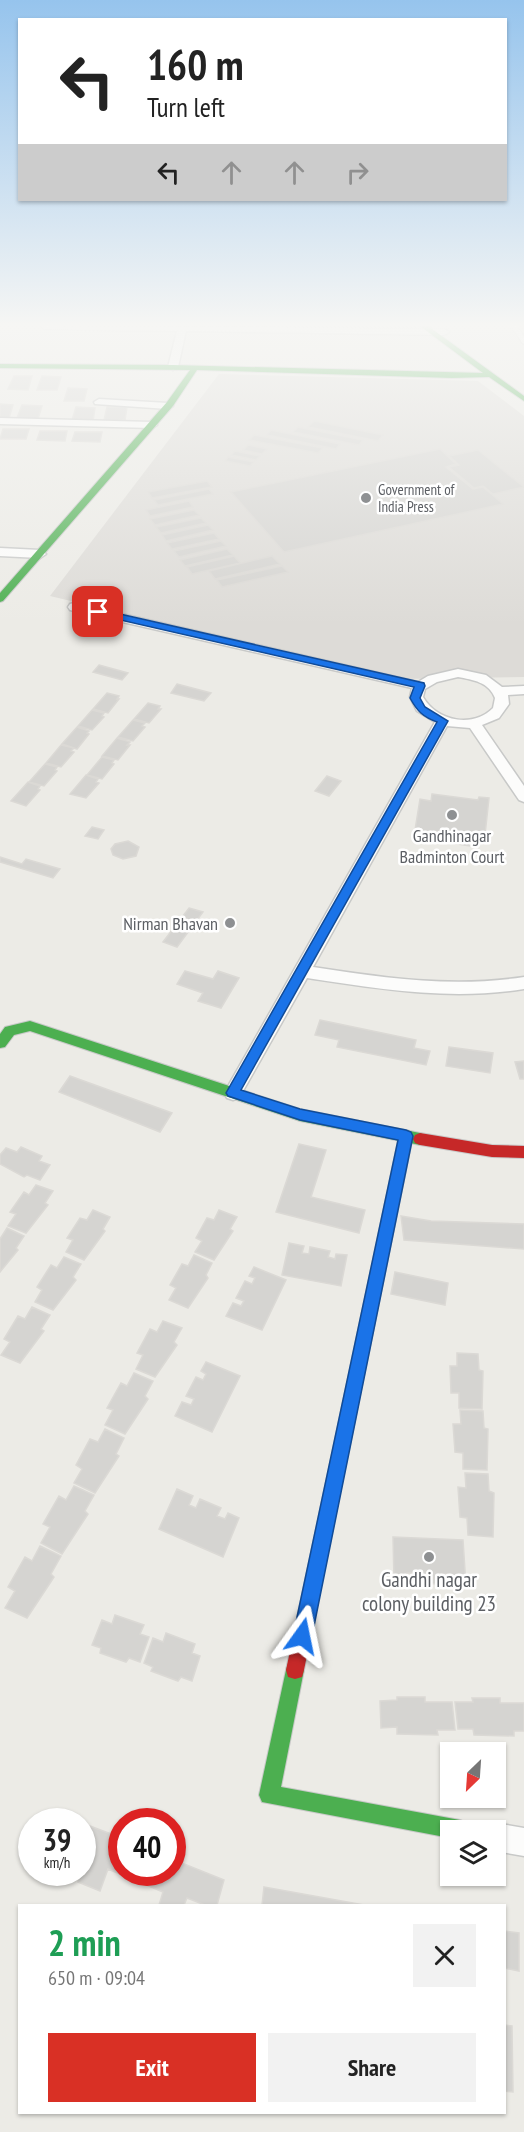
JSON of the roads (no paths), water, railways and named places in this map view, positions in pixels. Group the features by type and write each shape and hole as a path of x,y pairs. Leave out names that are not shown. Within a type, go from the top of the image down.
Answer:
{"main road":[{"path":"0,599 152,425"},
{"path":"0,1043 10,1031 30,1026 300,1115 492,1151 524,1152"},
{"path":"406,1136 269,1795 440,1826"}],"street":[{"path":"0,552 40,554"},
{"path":"74,607 420,686"},
{"path":"458,674 479,678 490,683 500,692 503,700 501,709 496,715 474,723 442,721 420,708 415,698 420,686 437,676 458,674"},
{"path":"500,692 524,690"},
{"path":"232,1093 442,721"},
{"path":"474,723 524,797"},
{"path":"301,971 423,989 475,990 524,983"},
{"path":"506,1838 524,1842"}],"place":[{"name":"Government of India Press","path":"366,498"},
{"name":"Gandhinagar Badminton Court","path":"452,815"},
{"name":"Nirman Bhavan","path":"230,923"},
{"name":"Gandhi nagar colony building 23","path":"429,1557"}]}
